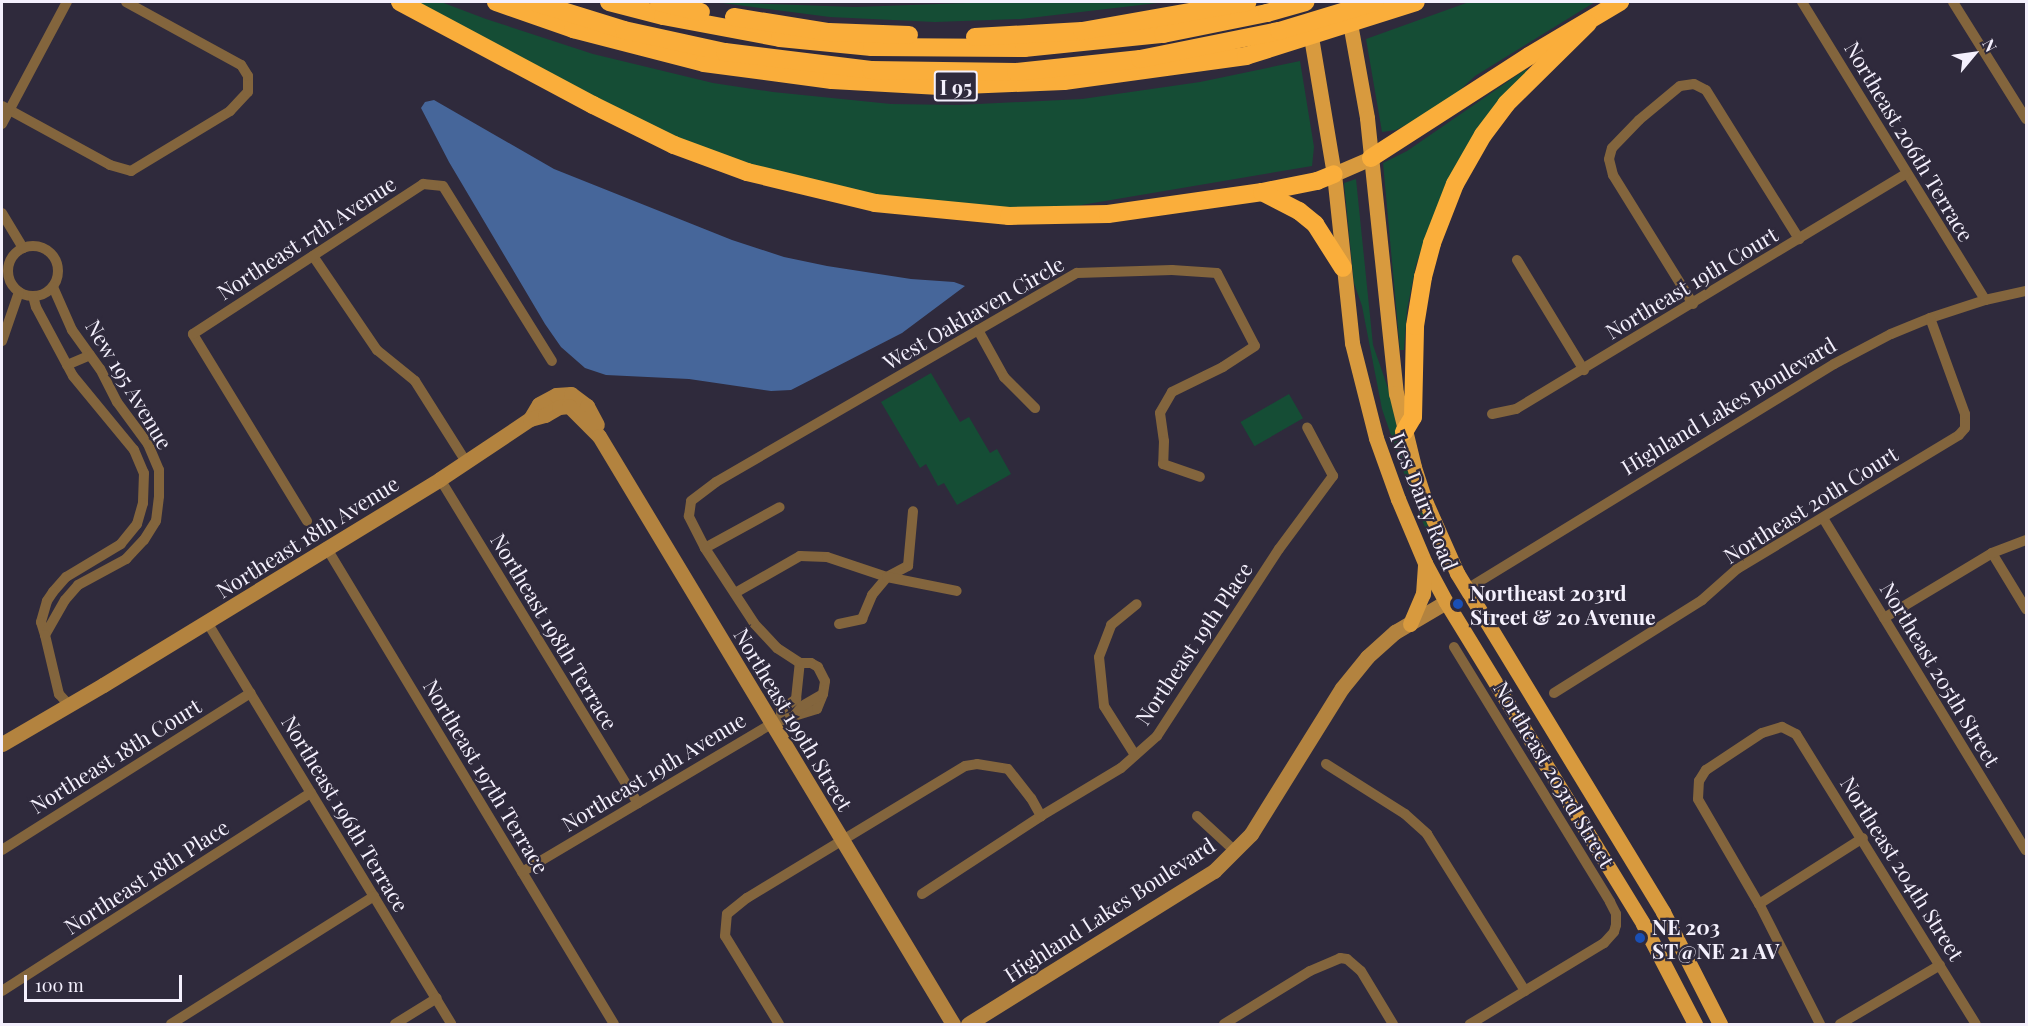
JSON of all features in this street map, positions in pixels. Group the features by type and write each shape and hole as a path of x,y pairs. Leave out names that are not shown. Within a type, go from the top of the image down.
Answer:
{"highway":[{"path":"400,2 593,105 674,145 747,172 835,195 952,212 1059,216 1108,214 1262,192 1317,181 1334,174"},
{"name":"I 95","path":"496,2 573,29 704,63 832,80 940,86 1064,81 1246,56 1416,2"},
{"path":"534,2 624,30 724,52 871,70 1016,72 1140,59 1279,31 1375,2"},
{"path":"609,2 663,16 780,38 872,47 1024,48 1162,34 1267,13 1305,2"},
{"name":"I 95","path":"659,2 701,12 829,32 959,38 1082,31 1247,2"},
{"path":"1371,158 1529,56 1620,2"},
{"path":"1404,432 1413,417 1413,364 1423,277 1432,243 1451,194 1473,152 1506,104 1588,23"},
{"path":"1262,192 1299,211 1315,224 1343,268"}],"main road":[{"name":"Ives Dairy Road","path":"1305,2 1334,174 1352,344 1367,406 1388,473 1425,563 1446,602 1643,924 1695,1024"},
{"name":"Ives Dairy Road","path":"1346,2 1360,73 1371,158 1396,393 1404,432 1425,503 1447,553 1467,589 1663,912 1720,1024"},
{"path":"1334,174 1371,158"},
{"path":"1410,624 1423,594 1425,563"},
{"path":"1446,602 1467,589"}],"street":[{"path":"2,124 5,108 67,2"},
{"path":"5,108 110,165 131,171 230,111 248,92 248,76 241,65 126,2"},
{"name":"Northeast 206th Terrace","path":"1802,2 1985,300"},
{"path":"1953,2 2026,119"},
{"path":"1693,304 1613,175 1609,159 1612,148 1638,120 1680,86 1694,84 1706,90 1799,239"},
{"name":"Northeast 19th Court","path":"1492,414 1516,409 1584,370 1906,174"},
{"name":"Northeast 17th Avenue","path":"307,521 193,334 423,184 443,186 552,361"},
{"path":"2,213 23,248"},
{"path":"39,247 52,256 58,271 53,287 46,293 33,296 19,292 10,282 8,266 11,259 23,248 39,247"},
{"path":"313,256 377,350 415,381 465,460"},
{"path":"1517,260 1584,370"},
{"name":"West Oakhaven Circle","path":"777,720 787,720 794,716 802,706 823,694 825,681 818,667 811,663 800,663 777,648 754,623 705,548 689,516 691,501 716,482 1077,273 1172,270 1217,273 1255,346 1223,367 1172,392 1160,413 1164,441 1163,464 1200,477"},
{"name":"New 195 Avenue","path":"45,635 65,600 78,585 126,559 144,540 156,521 159,470 148,444 117,402 90,355 72,330 53,287"},
{"name":"Highland Lakes Boulevard","path":"1467,589 1834,364 1891,334 1930,318 1985,300 2026,291"},
{"path":"2,341 19,292"},
{"name":"New 195 Avenue","path":"33,296 36,307 73,376 134,450 144,473 143,503 137,524 121,544 66,577 47,601 41,622 59,694 69,705"},
{"name":"Northeast 20th Court","path":"1554,693 1702,600 1737,569 1959,435 1965,428 1965,414 1930,318"},
{"path":"978,330 1004,377 1035,408"},
{"path":"67,365 90,355"},
{"name":"Northeast 18th Avenue","path":"2,744 104,685 440,479 465,460 530,419 545,415 559,407 569,406 599,436"},
{"name":"Northeast 19th Place","path":"922,894 1041,816 1121,768 1157,736 1266,568 1333,476 1307,427"},
{"name":"Northeast 199th Street","path":"599,436 777,720 842,841 953,1024"},
{"name":"Northeast 198th Terrace","path":"440,479 638,803"},
{"path":"705,548 780,507"},
{"path":"839,624 862,619 872,595 887,578 908,566 913,511"},
{"name":"Northeast 205th Street","path":"1823,518 2026,850"},
{"path":"1884,618 1992,553 2026,540"},
{"name":"Northeast 197th Terrace","path":"326,547 614,1024"},
{"path":"1992,553 2026,609"},
{"path":"735,594 800,556 827,557 887,578 957,591"},
{"name":"Highland Lakes Boulevard","path":"968,1024 1214,871 1235,851 1264,815 1348,680 1381,642 1446,602"},
{"path":"1135,754 1104,706 1099,657 1111,625 1137,604"},
{"name":"Northeast 196th Terrace","path":"207,622 451,1024"},
{"name":"Northeast 203rd Street","path":"1454,647 1616,914 1614,932 1604,943 1525,992"},
{"path":"777,720 781,710 796,699 800,663"},
{"name":"Northeast 18th Avenue","path":"2,756 104,685"},
{"name":"Northeast 18th Court","path":"2,850 250,693"},
{"name":"Northeast 19th Avenue","path":"522,872 777,720"},
{"name":"Northeast 204th Street","path":"1759,904 1698,799 1699,781 1706,770 1762,733 1782,727 1796,734 1863,838 1976,1024"},
{"path":"779,1024 725,936 724,926 727,915 747,898 965,766 977,764 1008,770 1031,798 1041,816"},
{"path":"1326,764 1406,814 1427,834 1525,992 1470,1024"},
{"name":"Northeast 18th Place","path":"2,991 311,794"},
{"path":"1197,816 1235,851"},
{"path":"1820,1024 1759,904 1863,838"},
{"path":"171,1024 374,896"},
{"path":"1224,1024 1333,959 1347,959 1360,970 1393,1024"},
{"path":"1840,1024 1940,965"},
{"path":"395,1024 436,999"}],"green space":[{"path":"411,2 441,2 593,54 713,83 773,92 891,104 958,105 1082,99 1200,82 1300,61 1314,147 1312,166 1046,211 859,196 694,149"},
{"path":"715,2 855,7 995,2 1166,2 1021,19 935,22 830,17"},
{"path":"1469,2 1595,2 1475,76 1458,92 1410,123 1396,130 1382,132 1366,39"},
{"path":"1526,69 1527,71 1430,224 1416,265 1407,310 1404,350 1400,350 1383,163 1407,151"},
{"path":"1356,179 1373,345 1389,391 1405,464 1436,547 1434,548 1413,499 1382,409 1362,306 1354,283 1344,183"},
{"path":"931,373 960,422 969,417 990,453 997,449 1011,474 957,505 944,483 938,486 926,464 920,468 881,402"},
{"path":"1289,394 1303,418 1255,446 1241,422"}],"water":[{"path":"434,100 554,169 732,240 784,257 827,266 911,279 954,282 965,286 902,333 791,390 771,391 689,379 606,375 585,368 561,347 545,324 449,162 421,108 425,102"}],"place":[{"name":"Northeast 203rd Street & 20 Avenue","path":"1458,604"},
{"name":"NE 203 ST@NE 21 AV","path":"1640,938"}]}
